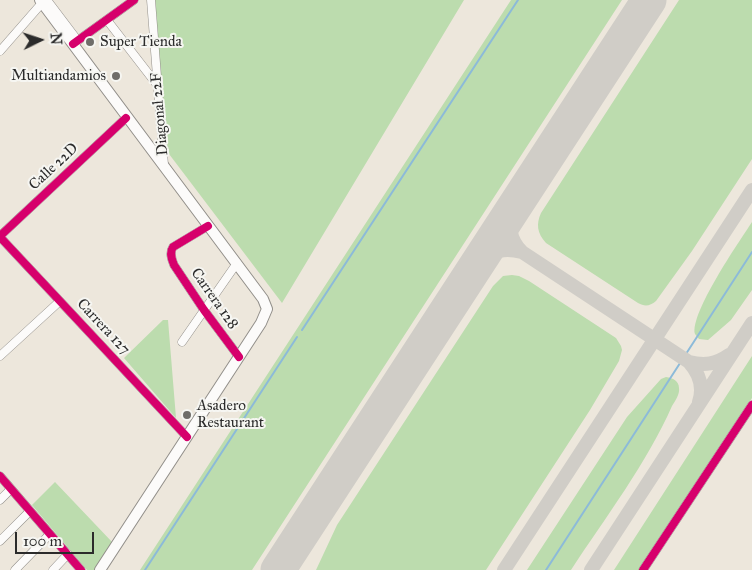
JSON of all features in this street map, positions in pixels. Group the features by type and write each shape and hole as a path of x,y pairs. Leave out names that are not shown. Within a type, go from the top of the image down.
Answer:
{"main road":[{"path":"43,1 75,43 126,118 263,299 267,312 100,570"}],"street":[{"path":"75,43 134,0"},
{"name":"Diagonal 22F","path":"151,0 164,167"},
{"path":"0,51 43,1"},
{"path":"107,20 158,86"},
{"name":"Calle 22D","path":"0,236 126,118"},
{"name":"Carrera 128","path":"208,226 173,247 171,254 174,265 204,310 239,356"},
{"name":"Carrera 127","path":"0,236 187,437"},
{"path":"182,342 237,263"},
{"path":"0,356 60,301"},
{"path":"643,570 752,404"},
{"path":"1,478 82,570"},
{"path":"0,500 11,489"},
{"path":"0,541 30,511"},
{"path":"15,570 50,534"},
{"path":"53,570 68,554"}],"green space":[{"path":"155,0 464,0 282,303 166,150"},
{"path":"511,0 622,0 252,570 140,570"},
{"path":"679,0 752,0 752,159 692,251 656,301 650,305 643,305 546,243 539,232 538,221 541,213"},
{"path":"752,222 752,290 731,320 708,340 699,339 695,334 695,324 700,310 727,261"},
{"path":"512,275 529,281 616,338 622,350 619,361 590,410 486,570 316,570 337,525 493,286 503,276"},
{"path":"163,320 168,320 176,418 124,358"},
{"path":"752,356 752,398 639,570 614,570"},
{"path":"666,377 678,383 677,397 638,469 571,570 527,570 627,417 661,379"},
{"path":"55,482 113,543 94,570 87,570 32,505"}],"waterway":[{"path":"302,330 518,0"},
{"path":"546,570 752,252"},
{"path":"145,570 297,337"}],"taxiway":[{"path":"504,570 752,190"},
{"path":"513,209 510,221 512,237 522,252"},
{"path":"479,261 499,251 522,252 689,362"},
{"path":"591,570 752,323"},
{"path":"699,402 700,380 689,362 710,363 729,355"},
{"path":"291,570 315,514"}],"runway":[{"path":"278,570 649,0"}],"cycle path":[{"path":"73,44 134,0"},
{"path":"0,236 126,118"},
{"path":"208,226 173,247 171,252 172,259 204,310 239,357"},
{"path":"0,237 187,437"},
{"path":"643,570 752,405"},
{"path":"0,476 81,570"}],"place":[{"name":"Super Tienda","path":"90,42"},
{"name":"Multiandamios","path":"116,76"},
{"name":"Asadero Restaurant","path":"187,415"}]}
